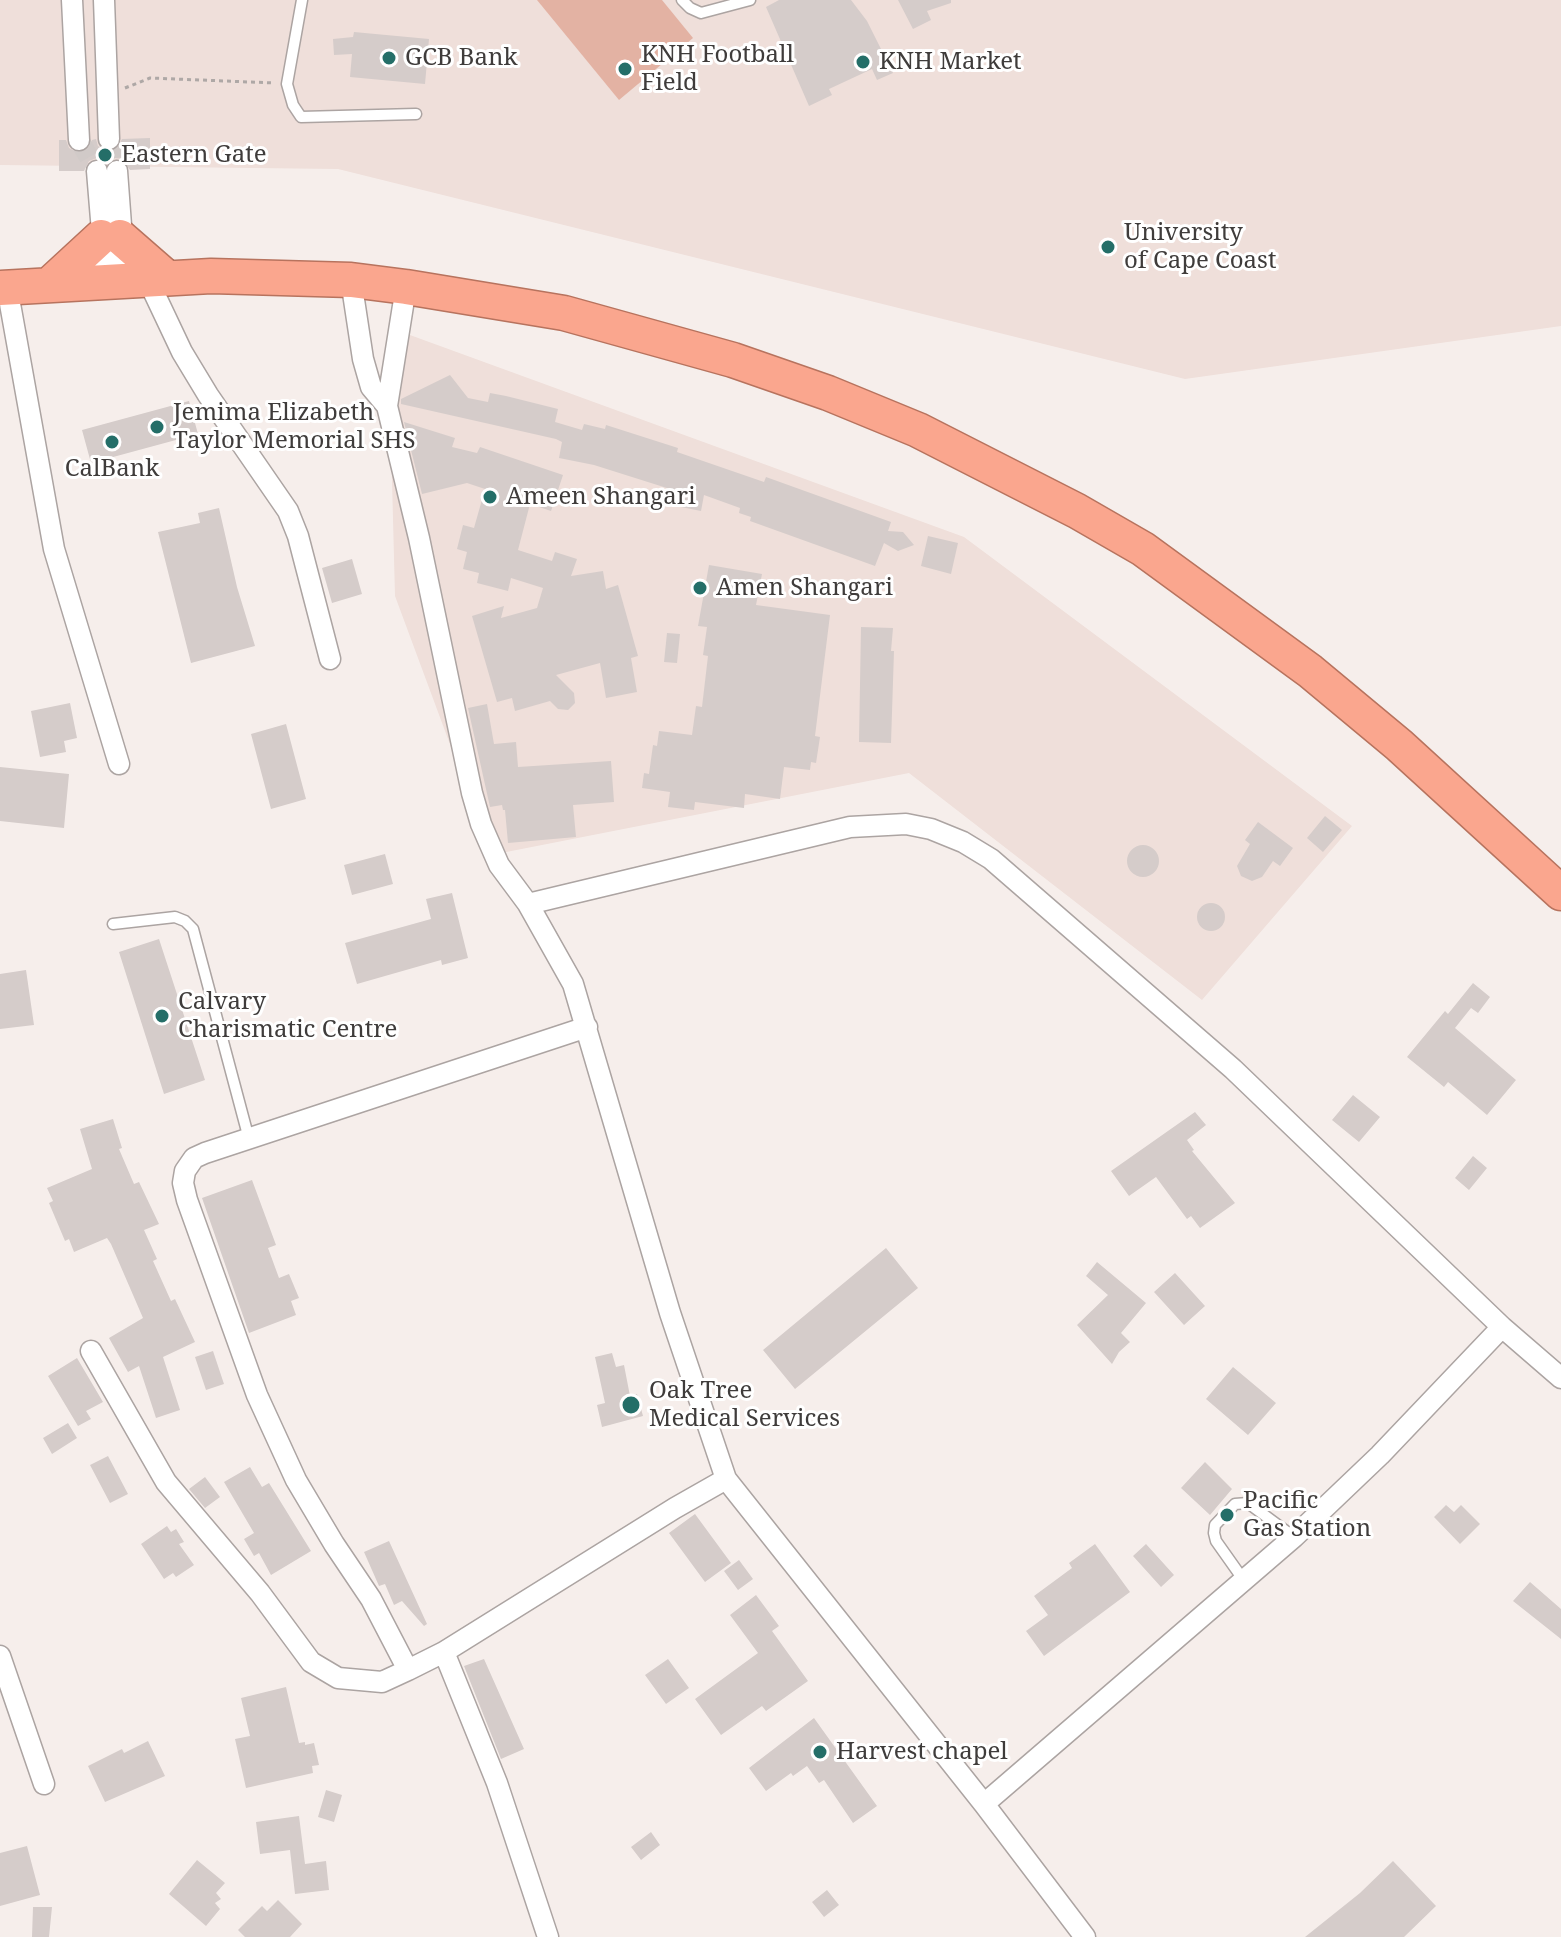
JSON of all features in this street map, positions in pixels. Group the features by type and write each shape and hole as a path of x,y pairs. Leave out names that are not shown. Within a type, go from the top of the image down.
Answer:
{"highway":[{"path":"50,284 111,237 136,279"},
{"path":"4,288 211,276 351,280 406,287 564,313 733,360 828,393 918,430 1077,511 1143,549 1310,671 1399,745 1561,893"}],"street":[{"path":"72,0 79,140"},
{"path":"104,0 109,139"},
{"path":"107,171 111,237 189,363 288,511 298,536 330,659"},
{"path":"351,280 363,359 371,387 387,406"},
{"path":"406,287 387,406 419,538 472,793 481,824 499,865 528,904 573,984 670,1313 726,1479 984,1804 1085,1937"},
{"path":"4,288 54,549 119,764"},
{"path":"528,904 850,827 906,824 931,829 963,842 991,859 1233,1069 1502,1327 1561,1378"},
{"path":"408,1670 371,1599 296,1480 257,1395 187,1200 183,1183 185,1171 194,1158 587,1027"},
{"path":"984,1804 1294,1537 1380,1455 1502,1327"},
{"path":"91,1351 166,1482 260,1593 311,1662 338,1678 382,1682 444,1652 726,1479"},
{"path":"444,1652 497,1783 548,1937"},
{"path":"0,1656 44,1784"}],"lane":[{"path":"302,0 287,84 293,105 301,117 416,114"},
{"path":"682,0 701,13 750,0"},
{"path":"113,924 175,917 193,929 249,1139"},
{"path":"1245,1582 1216,1541 1214,1533 1215,1525 1235,1504 1248,1503 1294,1537"}],"path":[{"path":"108,95 150,78 287,84"}],"shaded area":[{"name":"University of Cape Coast","path":"0,0 1561,0 1561,326 1185,379 338,169 0,165"},
{"name":"KNH Football Field","path":"537,0 662,0 693,38 619,100"},
{"path":"388,327 964,537 1352,826 1202,1000 909,773 491,855 395,596"}],"building":[{"path":"779,0 851,0 867,21 893,73 877,80 872,69 829,89 832,95 809,106 766,7"},
{"path":"898,0 951,0 951,3 927,11 931,20 913,29"},
{"name":"GCB Bank","path":"354,32 429,39 425,84 350,77 352,54 334,55 333,39 353,37"},
{"name":"Eastern Gate","path":"150,138 150,169 130,170 122,159 115,158 107,163 97,158 89,161 84,171 59,171 59,140 66,140 69,148 79,153 87,150 92,140 96,139 98,146 109,152 116,150 122,139"},
{"path":"450,375 468,398 488,402 490,393 558,409 555,422 582,430 584,424 605,429 606,425 678,448 677,452 764,482 766,477 891,522 888,531 903,532 914,545 898,551 884,543 875,566 750,521 751,517 739,513 740,508 704,495 701,511 666,504 670,489 594,465 559,458 562,442 556,439 401,404 401,399"},
{"path":"189,401 198,434 91,463 82,430"},
{"path":"404,422 455,438 452,447 477,453 480,447 563,475 551,511 530,504 518,550 552,561 555,552 577,559 571,576 603,571 606,589 618,585 638,656 631,658 637,692 606,698 600,663 556,675 574,693 575,703 568,710 558,709 550,701 515,711 512,698 497,702 472,616 504,606 501,618 537,608 543,588 511,578 508,591 477,583 479,573 463,569 467,552 457,549 463,525 474,528 485,489 467,483 422,494"},
{"path":"219,508 237,587 255,646 191,663 158,532 200,523 198,513"},
{"path":"928,536 958,543 951,574 921,566"},
{"path":"352,559 362,594 332,603 322,568"},
{"path":"709,565 762,574 756,605 830,615 815,736 820,737 816,763 811,762 810,770 784,767 780,799 745,794 744,808 695,802 694,810 668,807 670,792 642,788 644,773 649,774 653,745 657,746 659,731 692,735 696,706 702,707 708,656 703,655 707,627 698,626"},
{"path":"861,627 893,628 891,743 859,742"},
{"path":"667,633 680,634 677,663 664,662"},
{"path":"70,703 77,738 64,741 66,752 40,757 31,711"},
{"path":"487,704 494,744 516,742 518,767 611,761 614,802 573,805 576,837 508,843 505,810 502,805 490,807 468,708"},
{"path":"286,724 306,799 271,809 251,734"},
{"path":"0,767 69,774 64,828 0,821"},
{"path":"1325,816 1342,830 1323,852 1307,838"},
{"path":"1258,822 1293,848 1280,866 1273,861 1262,877 1252,881 1241,876 1237,866 1250,844 1245,840"},
{"path":"1143,845 1154,850 1159,861 1154,872 1143,877 1132,872 1127,861 1132,850"},
{"path":"385,854 393,884 352,895 344,865"},
{"path":"452,893 468,958 442,965 441,960 357,984 345,943 431,919 426,899"},
{"path":"1211,903 1221,907 1225,917 1221,927 1211,931 1201,927 1197,917 1201,907"},
{"name":"Calvary Charismatic Centre","path":"159,939 205,1080 164,1094 119,952"},
{"path":"26,970 34,1025 0,1029 0,974"},
{"path":"1473,983 1490,997 1478,1013 1471,1008 1455,1028 1516,1080 1487,1115 1448,1082 1444,1087 1407,1057"},
{"path":"1353,1095 1380,1117 1359,1142 1332,1120"},
{"path":"1195,1112 1206,1125 1187,1140 1192,1151 1235,1203 1200,1228 1191,1216 1187,1219 1156,1177 1129,1196 1111,1171"},
{"path":"113,1119 122,1148 119,1149 134,1184 139,1182 159,1224 144,1230 157,1259 153,1261 171,1301 175,1299 195,1342 163,1357 180,1410 156,1418 139,1366 128,1372 109,1338 143,1318 111,1244 107,1238 74,1252 69,1239 65,1241 49,1203 53,1201 47,1188 92,1169 80,1129"},
{"path":"1473,1156 1487,1168 1469,1190 1455,1178"},
{"path":"252,1180 276,1245 268,1248 279,1278 289,1274 299,1298 291,1301 296,1315 249,1333 202,1198"},
{"path":"886,1248 918,1288 795,1389 763,1350"},
{"path":"1097,1262 1146,1303 1121,1333 1130,1342 1112,1364 1077,1325 1108,1295 1086,1276"},
{"path":"1175,1273 1205,1306 1184,1325 1154,1292"},
{"path":"213,1351 224,1384 206,1390 195,1357"},
{"path":"612,1353 616,1367 624,1365 630,1396 637,1394 643,1416 602,1427 597,1405 605,1403 595,1357"},
{"path":"77,1358 103,1402 86,1411 91,1419 78,1426 48,1376"},
{"path":"1233,1367 1276,1403 1248,1435 1206,1399"},
{"path":"68,1423 77,1438 52,1454 43,1438"},
{"path":"108,1456 128,1494 110,1503 90,1465"},
{"path":"1205,1462 1232,1489 1210,1515 1181,1488"},
{"path":"250,1467 262,1487 269,1483 311,1551 271,1575 259,1553 254,1556 244,1539 254,1533 224,1482"},
{"path":"205,1477 220,1497 205,1508 189,1489"},
{"path":"1446,1505 1454,1512 1461,1505 1480,1524 1460,1544 1434,1517"},
{"path":"695,1514 731,1563 705,1582 669,1533"},
{"path":"167,1526 171,1532 176,1529 184,1542 179,1544 194,1565 176,1577 173,1573 164,1579 141,1544"},
{"path":"389,1541 427,1624 424,1626 402,1601 394,1605 385,1584 379,1586 364,1552"},
{"path":"1095,1544 1130,1592 1044,1656 1026,1631 1048,1615 1034,1596 1072,1568 1069,1563"},
{"path":"1146,1544 1174,1575 1161,1587 1133,1556"},
{"path":"739,1560 753,1579 738,1590 724,1571"},
{"path":"1530,1582 1561,1609 1561,1639 1513,1601"},
{"path":"756,1595 779,1626 772,1631 808,1681 766,1711 762,1706 721,1735 695,1699 758,1653 730,1615"},
{"path":"484,1659 524,1749 501,1759 464,1666"},
{"path":"668,1659 689,1688 666,1704 645,1675"},
{"path":"286,1687 299,1743 314,1743 319,1765 312,1766 313,1773 246,1788 235,1739 250,1736 241,1698"},
{"path":"814,1718 877,1806 853,1823 824,1780 819,1783 807,1766 766,1791 749,1768"},
{"path":"148,1741 165,1776 105,1802 88,1766 122,1749 124,1753"},
{"path":"326,1790 342,1795 334,1822 318,1817"},
{"path":"299,1816 305,1864 326,1861 329,1890 295,1894 290,1850 260,1854 256,1822"},
{"path":"651,1832 660,1845 641,1860 631,1847"},
{"path":"27,1846 40,1895 0,1906 0,1853"},
{"path":"197,1860 225,1883 216,1893 221,1899 215,1903 220,1909 206,1926 169,1894"},
{"path":"1393,1861 1436,1906 1404,1937 1305,1937 1360,1893"},
{"path":"827,1890 839,1905 824,1917 812,1902"},
{"path":"278,1900 302,1924 290,1937 245,1937 238,1930 262,1906 267,1911"},
{"path":"33,1907 52,1907 49,1937 32,1937"}],"tunnel":[{"path":"109,139 117,171"},
{"path":"79,140 97,171"}],"place":[{"name":"GCB Bank","path":"389,58"},
{"name":"KNH Market","path":"863,62"},
{"name":"KNH Football Field","path":"625,69"},
{"name":"Eastern Gate","path":"105,155"},
{"name":"University of Cape Coast","path":"1108,247"},
{"name":"Jemima Elizabeth Taylor Memorial SHS","path":"157,427"},
{"name":"CalBank","path":"112,442"},
{"name":"Ameen Shangari","path":"490,497"},
{"name":"Amen Shangari","path":"700,588"},
{"name":"Calvary Charismatic Centre","path":"162,1016"},
{"name":"Oak Tree Medical Services","path":"631,1405"},
{"name":"Pacific Gas Station","path":"1227,1515"},
{"name":"Harvest chapel","path":"820,1752"}]}
